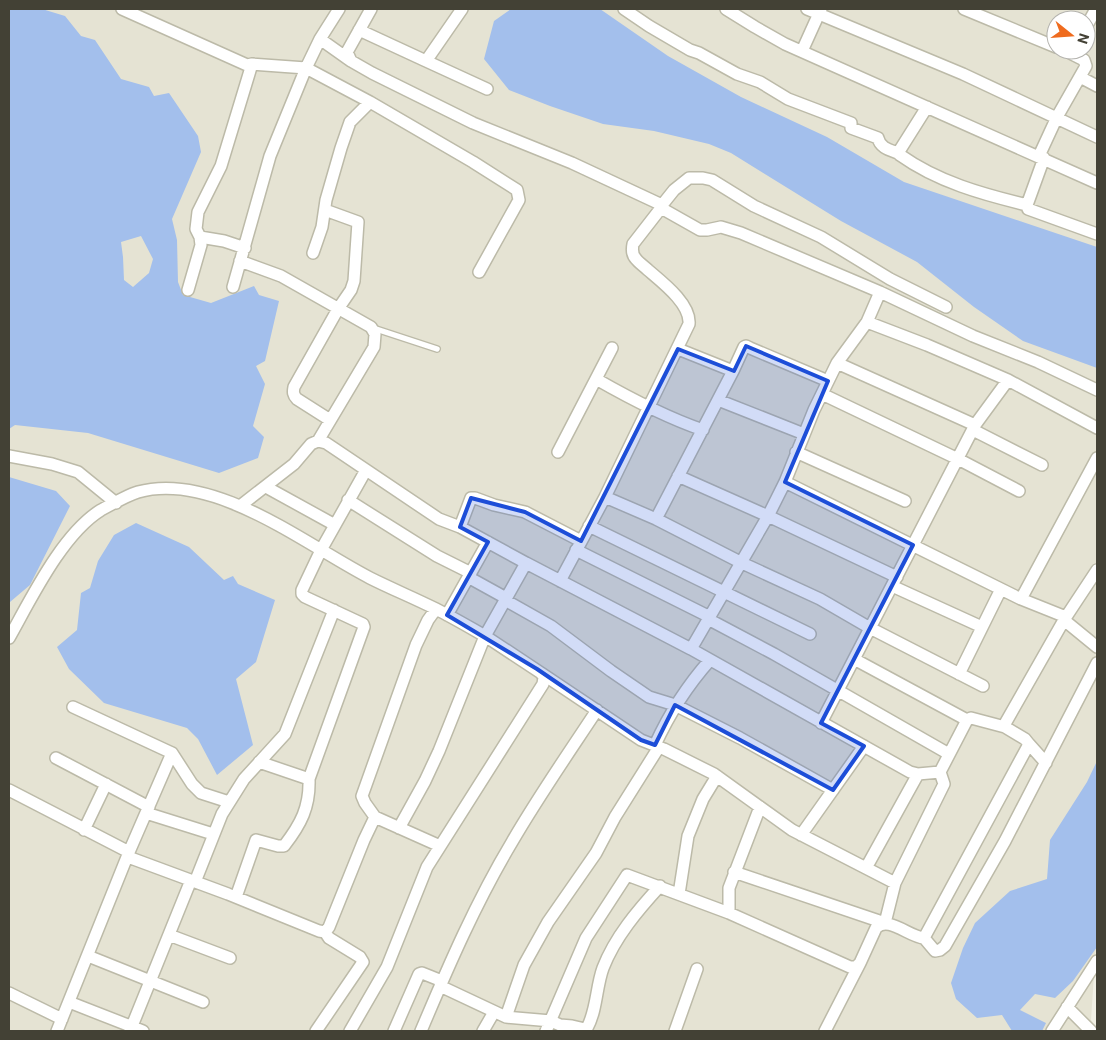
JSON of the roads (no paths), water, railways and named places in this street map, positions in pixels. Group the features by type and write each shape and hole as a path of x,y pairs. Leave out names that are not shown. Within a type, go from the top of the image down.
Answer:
{"street":[{"path":"122,9 247,65 306,68 370,102 517,190 519,200 478,272"},
{"path":"232,287 245,248 270,156 306,68 320,39 339,9"},
{"path":"351,61 347,52 358,30 372,9"},
{"path":"426,61 462,9"},
{"path":"624,9 690,50 737,74 760,82 788,99 851,123 851,128 878,138 882,146 898,153 925,171 987,196 1027,205"},
{"path":"726,9 755,27 802,51 1097,183"},
{"path":"807,9 820,11 963,74 1097,137"},
{"path":"964,9 1046,43"},
{"path":"802,51 820,11"},
{"path":"358,30 487,89"},
{"path":"320,39 351,61 473,123 572,163 662,206 700,230 716,227 726,228 880,292 973,336 1038,362 1097,390"},
{"path":"1082,60 1086,63 1057,117 1041,157 1027,205 1029,211 1097,234"},
{"path":"188,290 201,245 196,229 198,212 220,166 252,64"},
{"path":"1080,77 1097,86"},
{"path":"313,253 322,227 326,200 340,148 350,122 370,102"},
{"path":"898,153 927,107"},
{"path":"560,581 605,497 689,324 690,317 687,310 666,285 636,259 632,250 632,244 674,190 689,178 712,180 754,206 821,237 890,279 946,307"},
{"path":"325,210 357,220 359,224 354,259 354,281 348,297 338,309 293,391 297,399 330,420"},
{"path":"200,237 224,241 245,248"},
{"path":"240,260 281,276 371,327 375,334 374,347 318,441 311,444 294,464 240,506"},
{"path":"691,650 768,516 785,482 796,452 837,363 867,322 880,292"},
{"path":"867,322 927,345 1008,380 1097,428"},
{"path":"656,519 744,347 746,346 828,381"},
{"path":"558,452 612,348"},
{"path":"678,349 733,371"},
{"path":"837,363 974,428 1042,465"},
{"path":"596,379 676,421 703,430"},
{"path":"822,722 974,428 1008,380"},
{"path":"822,394 958,459 1019,491"},
{"path":"718,400 804,434"},
{"path":"318,441 326,443 439,519 460,527 710,660 910,772 918,774 940,772"},
{"path":"796,452 905,501"},
{"path":"9,456 52,464 78,472 116,503"},
{"path":"1021,599 1097,458"},
{"path":"236,897 256,840 284,846 300,822 309,796 309,779 364,627 363,624 302,594 302,590 334,525 366,470"},
{"path":"678,476 768,516 982,627"},
{"path":"785,482 1021,599 1065,618 1097,647"},
{"path":"266,487 334,525"},
{"path":"9,638 43,577 72,535 100,511 138,492 170,489 207,494 240,506 371,579 436,609 485,636 641,740 705,768 792,830 895,883"},
{"path":"605,497 656,519 742,563 820,599 870,628 983,686"},
{"path":"460,527 471,498 525,512 579,546 949,754"},
{"path":"348,500 551,626 649,697 675,705 740,738 833,790"},
{"path":"589,526 810,634"},
{"path":"447,615 488,542"},
{"path":"399,828 426,781 485,636 526,563"},
{"path":"1005,727 1006,722 1065,618 1097,570"},
{"path":"959,674 1001,589"},
{"path":"436,609 428,620 416,645 362,796 364,803 375,817 440,846"},
{"path":"131,1029 169,935 222,814 244,779 285,734 334,610"},
{"path":"854,659 967,720 971,718 1005,727 1025,739 1046,763"},
{"path":"506,1016 524,965 548,922 596,852 657,746 668,716 710,660"},
{"path":"734,872 885,923 924,938 935,951 940,950 945,946 1006,841 1097,663"},
{"path":"350,1031 387,967 428,867 543,684 544,677 541,672"},
{"path":"74,707 172,753 192,784 201,793 229,802"},
{"path":"421,1031 478,903 512,842 597,710"},
{"path":"885,923 895,883 944,784 940,772 967,720"},
{"path":"924,938 1029,744"},
{"path":"801,835 864,746"},
{"path":"57,1031 128,855 172,753"},
{"path":"56,758 106,784 148,810 213,834"},
{"path":"259,762 309,779"},
{"path":"866,868 918,774"},
{"path":"679,894 688,836 703,799 717,776"},
{"path":"84,830 106,784"},
{"path":"9,790 128,855 325,932 329,938 360,958 363,962 316,1031"},
{"path":"730,913 729,888 760,807"},
{"path":"325,932 330,927 375,817"},
{"path":"548,1026 586,938 626,875 629,874 730,913 850,967 856,967 860,963"},
{"path":"394,1031 422,973 494,1012 548,1026 560,1025 587,1028 603,968 612,950 639,908 660,886"},
{"path":"825,1031 876,928 879,924 885,923"},
{"path":"169,935 230,958"},
{"path":"88,956 203,1002"},
{"path":"1052,1031 1097,961"},
{"path":"676,1031 697,969"},
{"path":"9,993 62,1019"},
{"path":"69,1002 131,1029 143,1031"},
{"path":"1067,1007 1091,1031"},
{"path":"483,1031 494,1012"}],"lane":[{"path":"371,327 437,349"}],"water":[{"path":"9,9 42,9 65,16 81,36 95,40 121,79 149,87 154,96 169,93 198,136 201,152 172,219 177,240 178,282 183,295 211,303 254,286 259,295 279,301 265,361 256,366 265,384 253,426 264,437 258,458 219,473 88,433 15,425 9,429","holes":["141,236 153,259 149,273 133,287 124,280 121,242"]},
{"path":"511,9 600,9 668,56 741,97 827,137 904,182 1097,247 1097,368 1023,341 974,307 917,262 841,221 731,153 709,144 654,131 603,124 509,90 484,59 494,21"},
{"path":"9,477 56,491 70,506 30,585 10,602 9,607"},
{"path":"136,523 189,547 224,580 233,576 238,584 275,600 256,662 236,679 253,745 217,775 198,739 187,728 104,703 69,669 57,647 77,630 81,593 90,588 98,561 114,535"},
{"path":"1097,761 1097,947 1073,981 1055,998 1035,994 1020,1010 1046,1023 1042,1031 1012,1031 1002,1015 977,1018 956,999 951,983 963,948 975,923 1010,891 1047,879 1050,840 1087,782"}]}
